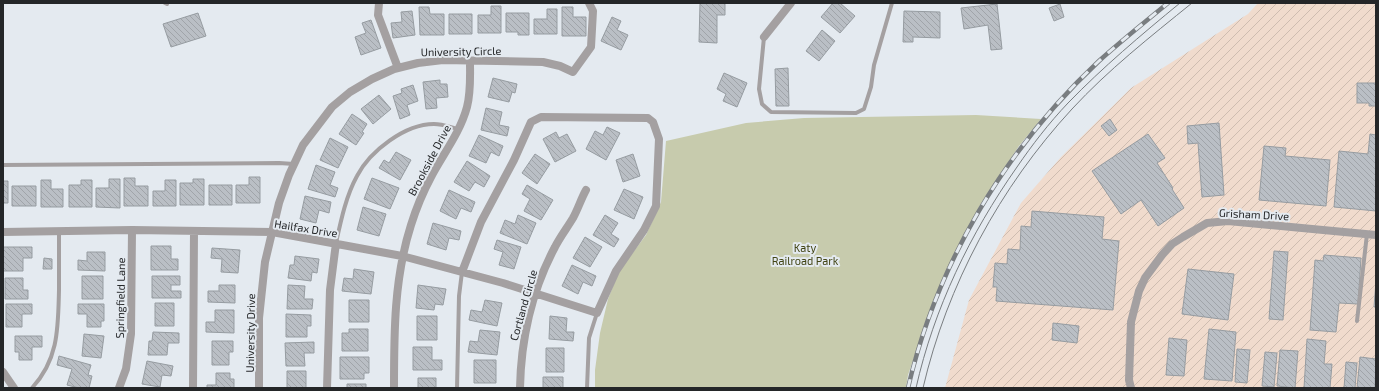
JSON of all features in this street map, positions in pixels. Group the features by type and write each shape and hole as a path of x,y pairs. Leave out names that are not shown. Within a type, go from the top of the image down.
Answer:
{"street":[{"path":"379,3 378,15 398,68"},
{"name":"University Circle","path":"272,232 279,203 303,145 332,107 350,92 372,79 398,68 424,62 443,60 544,62 560,66 573,72 591,47 593,10 589,3"},
{"path":"764,37 791,3"},
{"name":"Brookside Drive","path":"394,388 394,325 402,256 411,224 420,200 431,176 444,156 458,129 467,107 470,88 470,61"},
{"path":"462,272 481,222 514,160 531,122 541,117 648,118 654,122 658,138 656,206 644,230 616,271 596,313"},
{"name":"Cortland Circle","path":"520,388 520,362 524,336 536,292 555,247 573,217 586,190"},
{"name":"Grisham Drive","path":"1131,388 1129,374 1131,322 1139,291 1153,265 1172,244 1207,223 1228,221 1372,234"},
{"name":"Hailfax Drive","path":"3,232 132,230 272,232 402,256 536,292 596,313"},
{"name":"Springfield Lane","path":"119,388 126,369 131,334 132,230"},
{"path":"193,388 194,231"},
{"name":"University Drive","path":"260,388 259,318 265,262 272,232"},
{"path":"326,388 330,290 336,244"},
{"path":"3,372 14,388"}],"lane":[{"path":"764,37 759,89 762,104 771,112 856,113 864,109 871,87 874,65 892,3"},
{"path":"336,244 347,200 358,175 372,156 387,142 407,131 421,126 434,124 458,129"},
{"path":"3,165 294,164"},
{"path":"32,388 46,369 54,353 58,327 59,231"},
{"path":"1357,321 1372,234"},
{"path":"457,388 459,296 462,272"},
{"path":"587,388 589,338 596,313"}],"shaded area":[{"path":"1258,3 1376,3 1376,388 945,388 969,300 1021,203 1061,157 1131,88 1248,14"}],"green space":[{"name":"Katy Railroad Park","path":"976,115 1041,119 1019,146 980,205 935,296 908,375 906,388 595,388 595,370 600,333 608,299 619,271 646,235 661,202 666,141 746,123 804,118"}],"building":[{"path":"700,3 725,3 725,15 717,15 717,43 699,42"},
{"path":"833,3 840,3 855,16 840,33 821,17"},
{"path":"997,4 1002,49 991,50 988,25 964,29 961,8"},
{"path":"1060,4 1064,17 1054,21 1049,8"},
{"path":"491,6 501,6 501,33 478,33 478,15 491,15"},
{"path":"419,7 429,7 430,14 444,14 444,35 420,35"},
{"path":"562,7 573,7 573,17 586,17 586,36 562,36"},
{"path":"547,9 557,9 557,34 534,34 534,19 547,19"},
{"path":"412,11 415,35 393,38 391,23 402,22 401,12"},
{"path":"904,11 940,12 940,38 913,37 913,42 903,42"},
{"path":"198,13 206,36 171,47 163,24"},
{"path":"506,13 529,13 529,35 518,35 518,32 506,32"},
{"path":"449,14 472,14 472,34 449,34"},
{"path":"612,17 621,21 617,30 628,35 621,50 601,41"},
{"path":"371,20 381,48 361,55 355,37 366,33 362,23"},
{"path":"822,30 835,41 819,61 806,51"},
{"path":"788,68 789,106 776,106 775,69"},
{"path":"724,73 747,83 737,107 723,101 726,94 717,89"},
{"path":"493,78 517,84 515,93 512,92 509,102 488,97"},
{"path":"440,80 440,84 447,84 448,97 436,98 437,108 426,109 423,82"},
{"path":"1357,83 1376,83 1376,106 1369,106 1369,103 1357,103"},
{"path":"413,85 418,101 407,105 410,115 400,119 393,96 402,93 401,89"},
{"path":"379,95 391,109 373,124 361,109"},
{"path":"486,108 502,112 499,125 509,127 507,136 481,130"},
{"path":"352,114 367,124 362,132 364,133 356,145 339,134"},
{"path":"1110,119 1117,130 1109,136 1101,126"},
{"path":"1219,123 1224,195 1202,197 1198,143 1188,144 1187,126"},
{"path":"607,127 620,133 606,160 586,149 595,131 603,135"},
{"path":"556,132 559,138 567,134 576,151 555,162 543,139"},
{"path":"1148,134 1165,158 1157,163 1184,208 1158,226 1141,200 1121,214 1092,171"},
{"path":"1370,134 1376,135 1376,211 1334,207 1339,151 1368,154"},
{"path":"479,135 503,146 499,156 491,152 486,163 469,156"},
{"path":"330,138 348,147 338,168 320,160"},
{"path":"1264,146 1286,148 1285,156 1330,160 1326,206 1259,200"},
{"path":"396,152 411,160 400,180 379,168 384,160 389,163"},
{"path":"535,154 550,164 537,184 522,173"},
{"path":"633,154 640,176 623,182 616,160"},
{"path":"467,161 490,176 484,187 475,182 469,191 454,182"},
{"path":"316,165 335,172 330,185 338,188 335,197 308,189"},
{"path":"249,177 260,177 260,203 236,203 236,185 249,185"},
{"path":"124,178 135,178 135,186 148,186 148,206 124,206"},
{"path":"372,178 399,188 390,209 364,199"},
{"path":"109,179 120,179 120,208 96,207 96,188 109,188"},
{"path":"193,179 204,179 204,205 180,205 180,183 193,183"},
{"path":"41,180 51,180 51,189 63,189 63,207 41,207"},
{"path":"81,180 92,180 92,207 69,207 69,185 81,185"},
{"path":"165,180 176,180 176,206 153,206 153,191 165,191"},
{"path":"3,181 8,181 8,203 3,203"},
{"path":"209,185 232,185 232,205 209,205"},
{"path":"527,185 553,200 541,220 524,211 530,199 522,194"},
{"path":"12,186 36,186 36,206 12,206"},
{"path":"624,189 643,197 634,219 614,210"},
{"path":"449,190 475,202 471,212 461,208 456,219 440,211"},
{"path":"305,196 331,202 329,213 319,210 316,223 300,219"},
{"path":"363,207 386,214 379,236 357,230"},
{"path":"1032,211 1104,217 1102,239 1119,241 1113,310 996,301 997,287 993,287 995,263 1007,264 1008,249 1020,250 1021,226 1031,227"},
{"path":"518,215 536,223 527,244 500,233 505,220 515,224"},
{"path":"605,215 618,223 611,234 619,239 614,247 593,235"},
{"path":"433,223 461,231 459,240 449,238 446,250 427,244"},
{"path":"585,237 602,247 590,267 573,258"},
{"path":"497,240 521,247 514,269 499,265 503,252 494,249"},
{"path":"151,246 171,246 171,259 178,259 178,270 151,270"},
{"path":"3,247 32,247 32,258 23,258 23,271 3,271"},
{"path":"212,248 240,250 238,273 221,272 222,259 211,258"},
{"path":"1274,251 1288,252 1283,320 1269,319"},
{"path":"87,252 105,252 105,271 78,270 78,260 87,261"},
{"path":"1324,255 1361,258 1358,304 1339,303 1336,332 1310,330 1315,260 1323,261"},
{"path":"295,256 319,259 317,273 312,272 311,281 288,278 290,265 294,265"},
{"path":"44,258 52,259 52,269 43,269"},
{"path":"572,265 596,276 592,286 583,282 578,294 562,286"},
{"path":"354,269 374,272 371,294 342,291 344,278 353,279"},
{"path":"1188,269 1234,274 1228,320 1182,314"},
{"path":"82,276 103,276 103,299 82,299"},
{"path":"152,276 180,276 180,285 171,285 171,291 181,291 181,298 152,298"},
{"path":"5,278 23,278 23,290 28,290 28,299 5,299"},
{"path":"1376,281 1376,307 1374,307"},
{"path":"219,285 235,285 235,303 208,302 208,291 219,291"},
{"path":"288,285 305,286 304,299 313,299 312,309 287,309"},
{"path":"418,285 446,289 443,305 435,304 434,310 416,308"},
{"path":"349,300 369,300 369,322 349,322"},
{"path":"485,300 502,303 497,326 469,320 471,310 482,312"},
{"path":"155,303 174,303 174,326 155,326"},
{"path":"6,304 32,304 32,314 22,314 22,327 6,327"},
{"path":"78,304 104,304 104,321 101,321 101,327 87,327 87,314 78,314"},
{"path":"215,310 234,310 234,333 206,332 206,322 215,322"},
{"path":"286,314 311,315 311,326 307,326 307,337 286,337"},
{"path":"417,316 437,316 437,340 417,340"},
{"path":"550,316 567,318 566,332 574,332 573,341 549,339"},
{"path":"1053,323 1079,326 1077,343 1052,340"},
{"path":"349,329 368,329 368,351 342,351 342,333 349,333"},
{"path":"1209,329 1236,332 1232,381 1204,379"},
{"path":"480,330 500,332 497,355 468,352 470,341 478,342"},
{"path":"153,332 179,333 179,343 168,343 167,355 148,355 149,341 152,341"},
{"path":"84,334 104,336 101,358 82,356"},
{"path":"15,336 42,336 42,347 32,347 32,360 19,360 19,352 15,352"},
{"path":"1169,338 1187,340 1184,376 1166,375"},
{"path":"1307,339 1326,341 1324,364 1332,364 1330,388 1304,388"},
{"path":"212,341 233,341 233,352 229,352 229,365 212,365"},
{"path":"314,342 314,353 304,353 305,366 286,366 285,343"},
{"path":"413,347 432,347 432,360 442,360 442,370 413,370"},
{"path":"546,348 564,348 564,372 546,372"},
{"path":"1237,349 1250,350 1247,383 1235,382"},
{"path":"1280,350 1298,351 1295,388 1277,386"},
{"path":"1265,352 1277,353 1274,387 1262,386"},
{"path":"59,356 91,365 88,375 92,376 89,388 79,388 67,385 72,369 57,365"},
{"path":"340,357 369,357 369,373 364,373 364,379 340,379"},
{"path":"1360,357 1376,359 1375,388 1357,388"},
{"path":"474,360 496,360 496,383 474,383"},
{"path":"147,361 173,366 171,376 162,375 160,387 142,384"},
{"path":"1346,362 1357,363 1355,388 1344,388"},
{"path":"287,371 306,371 306,388 287,388"},
{"path":"216,373 230,373 230,379 234,379 234,388 207,388 207,385 216,385"},
{"path":"543,377 563,377 563,388 543,388"},
{"path":"418,378 436,378 436,388 418,388"},
{"path":"347,384 366,384 366,388 347,388"}],"tram line":[{"path":"916,388 924,358 943,301 969,245 1000,192 1017,167 1041,134 1068,103 1122,52 1180,3"},
{"path":"923,388 933,350 946,312 962,275 1000,204 1022,171 1046,139 1072,109 1100,81 1192,3"}],"railway":[{"path":"908,388 921,342 937,297 956,253 979,211 1005,170 1065,95 1099,61 1168,3"}]}
